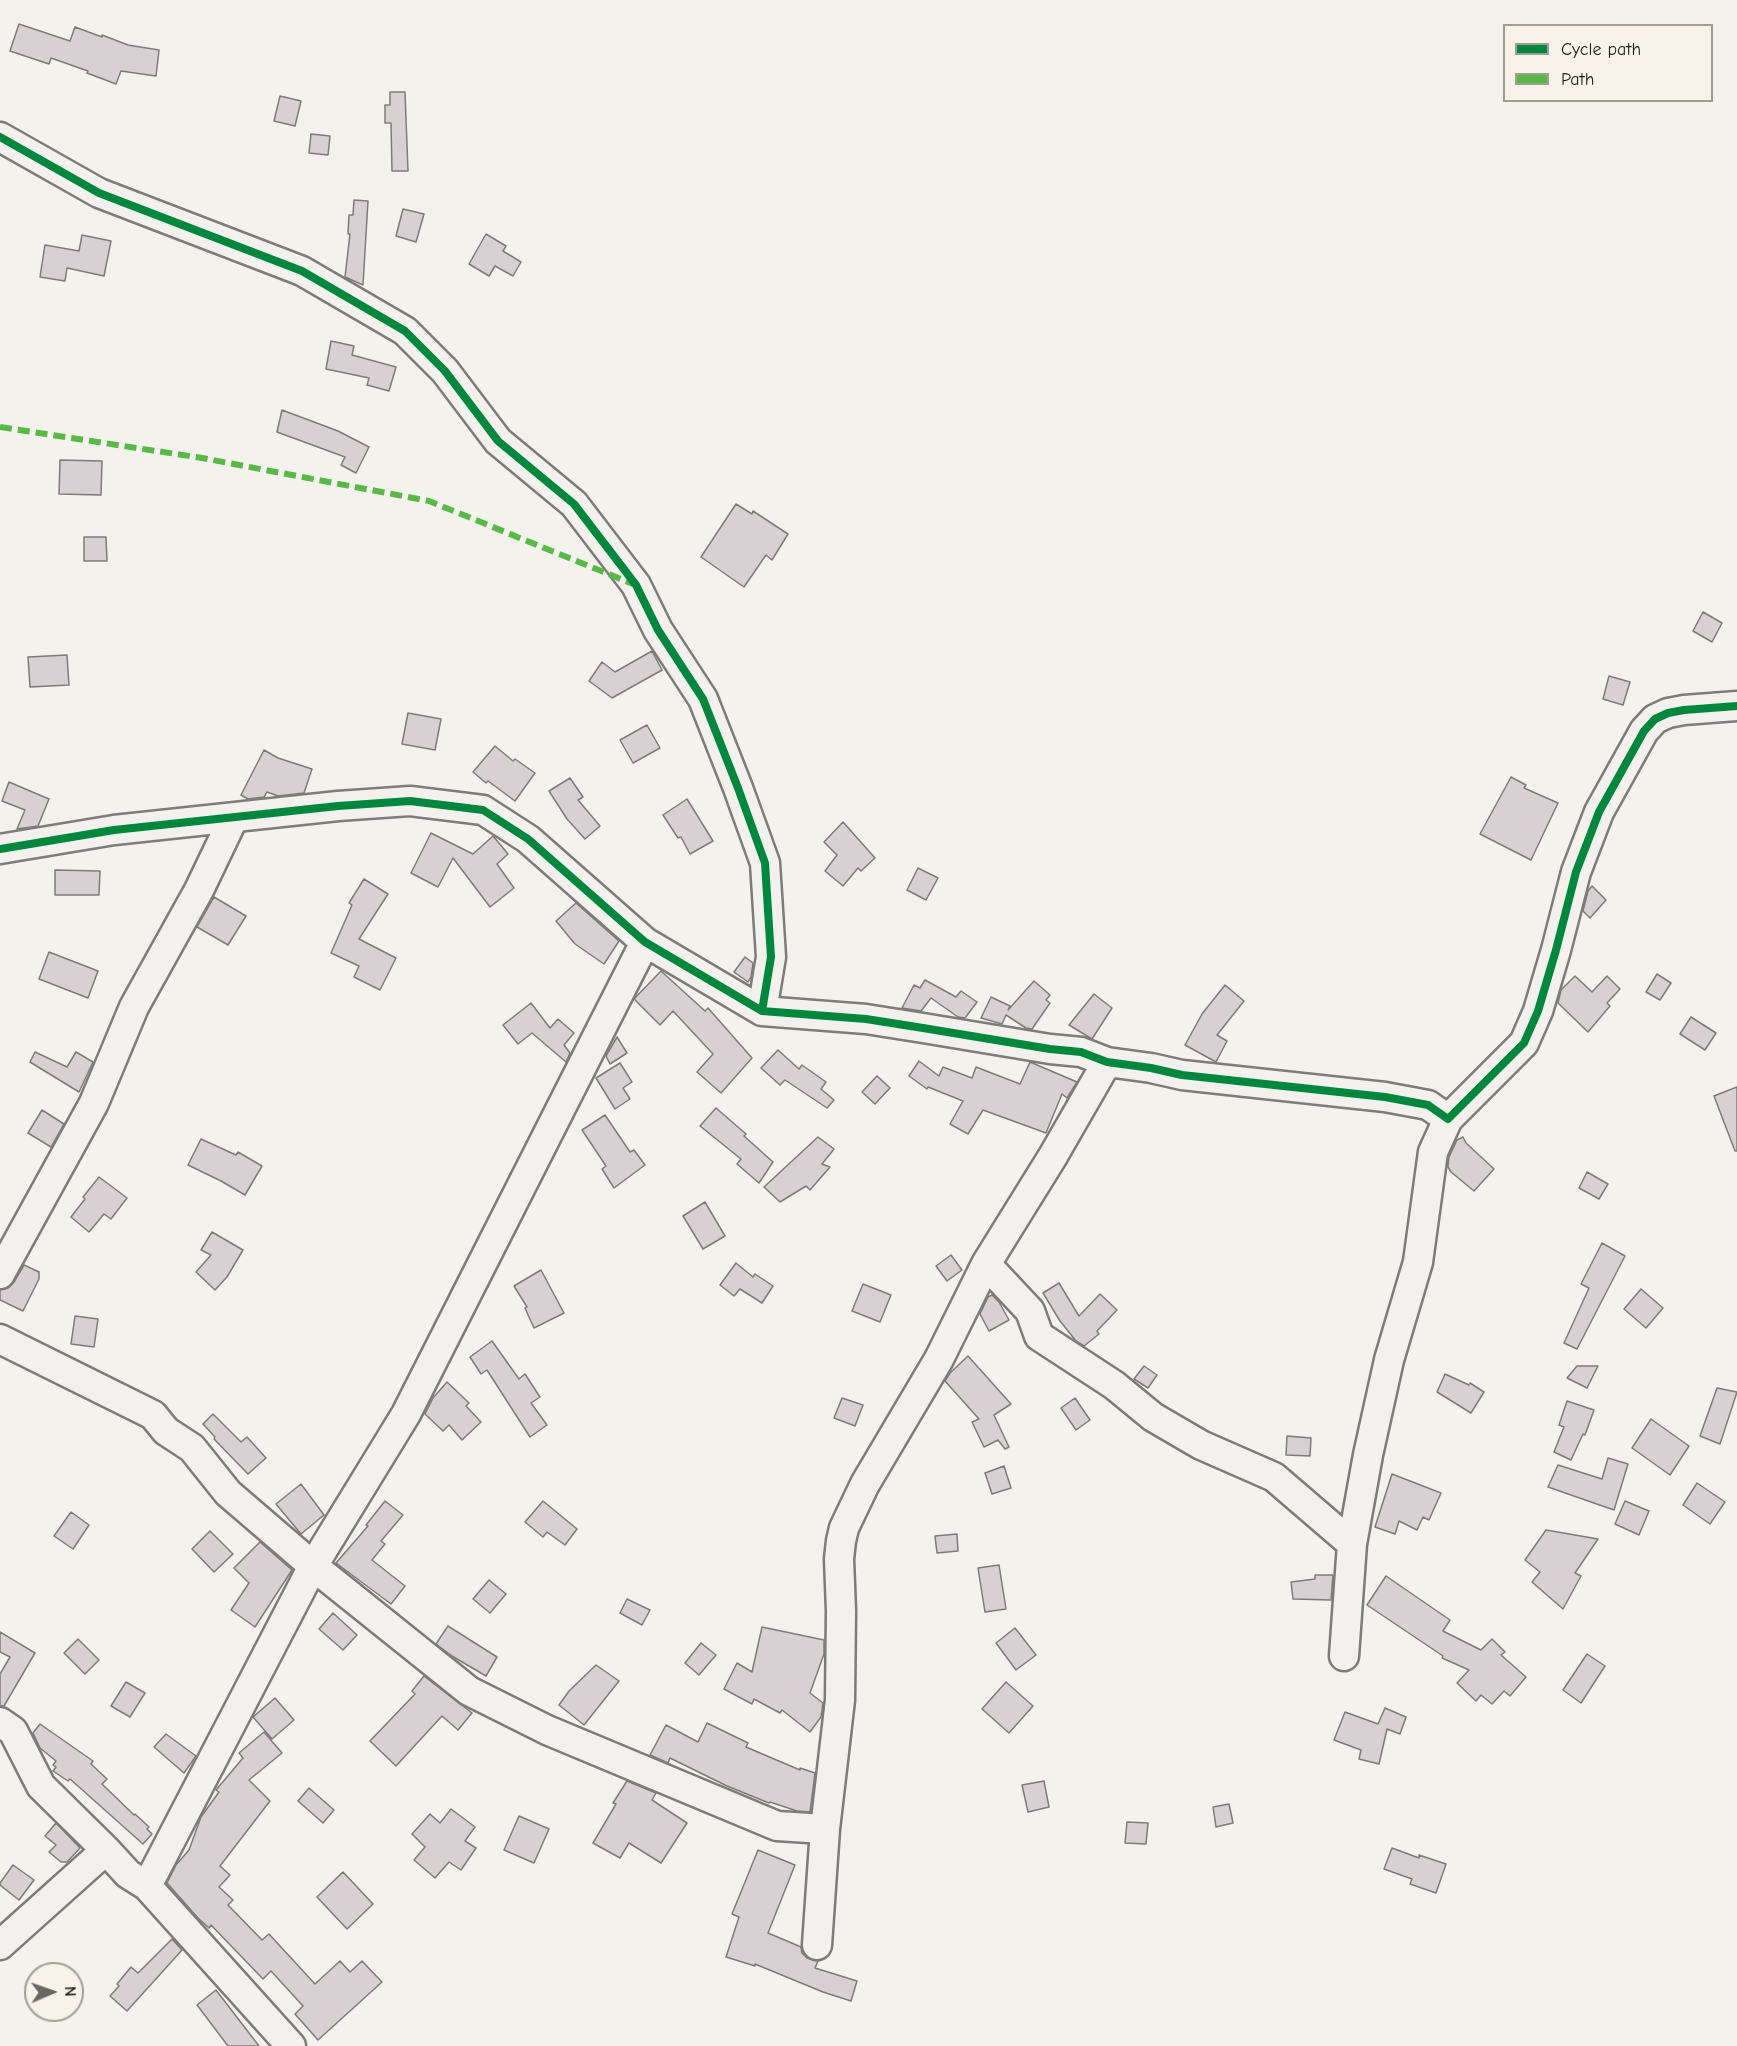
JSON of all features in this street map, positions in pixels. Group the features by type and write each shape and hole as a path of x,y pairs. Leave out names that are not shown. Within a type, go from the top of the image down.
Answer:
{"street":[{"path":"0,137 99,193 302,271 405,331 445,371 498,441 574,504 636,585 658,630 704,699 738,788 765,863 771,957 762,1011"},
{"path":"1344,1656 1352,1544 1368,1455 1389,1360 1418,1262 1433,1152 1448,1119 1524,1043 1538,1011 1576,872 1595,822 1644,731 1655,719 1668,713 1737,706"},
{"path":"0,849 72,836 234,817 410,801 483,810 528,839 645,942 762,1011 866,1019 1082,1053 1107,1062 1182,1075 1385,1097 1428,1105 1448,1119"},
{"path":"0,1274 94,1103 134,1006 199,890 234,817"},
{"path":"147,1886 313,1566 406,1414 645,942"},
{"path":"817,1945 825,1829 840,1700 839,1559 842,1535 865,1484 939,1359 986,1264 1053,1156 1107,1062"},
{"path":"986,1264 1030,1311 1039,1336 1114,1384 1152,1417 1202,1445 1274,1477 1352,1544"},
{"path":"0,1339 153,1414 166,1431 192,1448 228,1493 313,1566 470,1691 547,1730 777,1826 825,1829"},
{"path":"0,1722 13,1731 41,1786 128,1874 147,1886 291,2046"},
{"path":"0,1945 106,1850"}],"building":[{"path":"19,24 70,41 75,27 128,45 159,50 156,76 121,71 116,84 51,58 49,64 10,51"},
{"path":"390,92 405,92 408,171 392,171 391,123 385,123 385,105 390,105"},
{"path":"280,96 301,101 295,126 274,121"},
{"path":"311,134 330,136 328,155 309,153"},
{"path":"354,200 368,201 363,285 345,277 350,234 348,234 349,215 353,215"},
{"path":"403,209 424,214 416,242 396,236"},
{"path":"486,234 506,246 503,251 521,262 513,276 495,266 489,276 469,264"},
{"path":"82,235 111,241 104,276 67,268 65,281 40,277 45,245 79,251"},
{"path":"331,341 354,346 352,355 396,367 389,391 367,385 369,378 326,369"},
{"path":"282,410 338,431 369,447 356,473 341,465 345,457 277,432"},
{"path":"60,460 102,461 101,495 59,494"},
{"path":"736,504 752,514 753,511 788,534 772,560 766,555 744,587 701,557"},
{"path":"84,537 106,537 107,561 84,561"},
{"path":"1703,612 1722,623 1712,642 1693,631"},
{"path":"652,651 662,670 612,698 589,681 602,662 615,672"},
{"path":"67,655 69,685 30,687 28,657"},
{"path":"1609,676 1630,682 1623,705 1603,699"},
{"path":"408,713 441,719 435,750 402,744"},
{"path":"647,725 660,748 633,763 620,740"},
{"path":"495,746 513,761 515,759 535,773 515,801 473,772"},
{"path":"264,750 278,758 312,769 304,793 278,796 267,792 264,797 248,799 241,795"},
{"path":"1511,777 1526,785 1524,788 1558,803 1531,860 1480,834"},
{"path":"570,778 583,797 578,800 600,826 585,839 567,819 549,791"},
{"path":"9,782 49,799 38,826 17,829 25,810 2,801"},
{"path":"687,799 713,841 690,854 681,837 678,838 663,815"},
{"path":"843,822 875,858 861,871 858,868 843,886 825,871 837,855 824,842"},
{"path":"431,833 473,854 493,836 508,854 497,864 514,888 490,907 453,858 438,887 411,873"},
{"path":"918,868 938,878 926,900 907,890"},
{"path":"55,870 100,871 99,895 55,895"},
{"path":"364,879 388,894 359,939 396,958 380,990 354,977 359,966 331,953 352,905 349,903"},
{"path":"1592,886 1606,900 1590,918 1583,911 1588,891"},
{"path":"214,897 246,916 228,945 197,927"},
{"path":"576,903 619,941 604,964 575,944 556,921"},
{"path":"49,952 98,971 88,998 39,979"},
{"path":"745,957 753,963 748,982 734,972"},
{"path":"661,971 705,1011 708,1008 752,1058 721,1093 697,1072 713,1054 673,1011 660,1025 634,999"},
{"path":"1657,974 1671,983 1660,1000 1646,992"},
{"path":"1575,976 1592,992 1607,976 1620,989 1607,1003 1610,1006 1588,1032 1558,1003 1561,990"},
{"path":"925,980 956,997 961,991 977,1002 965,1018 958,1017 931,998 921,1011 902,1008 914,985 920,988"},
{"path":"1034,981 1050,995 1046,1000 1050,1003 1032,1029 1026,1028 1006,1015 1002,1024 981,1018 991,997 1010,1006 1008,1010"},
{"path":"1225,985 1244,1001 1217,1035 1227,1041 1216,1062 1185,1045 1202,1014"},
{"path":"1094,994 1112,1008 1092,1039 1069,1025"},
{"path":"531,1003 550,1028 558,1019 574,1033 564,1045 570,1053 566,1062 532,1033 518,1044 503,1025"},
{"path":"1691,1017 1716,1033 1705,1050 1680,1034"},
{"path":"617,1037 627,1053 610,1064 606,1056"},
{"path":"778,1050 799,1069 802,1065 826,1082 821,1089 834,1100 827,1108 785,1080 780,1085 761,1068"},
{"path":"35,1052 67,1067 76,1052 93,1062 79,1092 30,1062"},
{"path":"919,1061 939,1076 943,1067 972,1078 976,1067 1020,1084 1030,1062 1077,1082 1067,1098 1062,1094 1046,1133 983,1110 968,1134 950,1124 963,1101 928,1087 927,1089 909,1076"},
{"path":"620,1063 632,1082 623,1088 630,1099 615,1109 596,1078"},
{"path":"877,1076 890,1088 875,1104 862,1092"},
{"path":"1737,1087 1737,1151 1735,1151 1714,1096"},
{"path":"716,1108 773,1162 759,1183 737,1164 741,1159 700,1126"},
{"path":"42,1110 64,1124 51,1147 28,1133"},
{"path":"605,1115 630,1152 634,1150 645,1165 614,1188 602,1169 606,1166 582,1130"},
{"path":"818,1137 834,1149 822,1164 830,1167 810,1190 806,1186 780,1202 764,1187"},
{"path":"1463,1137 1466,1143 1494,1169 1474,1191 1448,1167 1449,1157 1457,1140"},
{"path":"201,1139 236,1155 238,1152 262,1166 245,1195 188,1165"},
{"path":"1587,1172 1608,1184 1599,1199 1579,1188"},
{"path":"99,1177 127,1198 111,1219 104,1214 89,1232 71,1217"},
{"path":"705,1202 725,1236 703,1249 683,1216"},
{"path":"212,1232 243,1250 227,1277 215,1290 196,1272 211,1255 201,1250"},
{"path":"1602,1243 1625,1256 1577,1349 1564,1343 1589,1288 1581,1284"},
{"path":"951,1255 962,1270 947,1281 936,1266"},
{"path":"736,1263 753,1277 755,1274 773,1286 762,1303 740,1289 734,1296 720,1285"},
{"path":"24,1265 39,1272 39,1279 23,1311 0,1300 0,1290 8,1288 14,1282"},
{"path":"541,1270 564,1313 534,1328 525,1308 527,1307 514,1286"},
{"path":"1059,1283 1079,1316 1100,1294 1117,1310 1097,1331 1099,1334 1084,1346 1076,1341 1060,1321 1043,1293"},
{"path":"863,1284 891,1295 880,1322 852,1311"},
{"path":"1641,1289 1663,1308 1646,1328 1624,1309"},
{"path":"992,1295 999,1302 1009,1320 989,1331 980,1314 988,1297"},
{"path":"75,1316 98,1319 94,1347 71,1344"},
{"path":"492,1341 519,1379 525,1374 540,1397 531,1403 547,1425 530,1437 487,1370 481,1374 470,1357"},
{"path":"968,1356 1011,1404 994,1415 1009,1447 1005,1449 998,1440 984,1447 972,1422 979,1419 945,1381"},
{"path":"1144,1366 1157,1375 1148,1388 1134,1379"},
{"path":"1577,1366 1598,1366 1587,1388 1567,1378"},
{"path":"1445,1374 1469,1385 1470,1383 1484,1392 1471,1413 1437,1392"},
{"path":"447,1382 469,1403 466,1406 481,1422 462,1440 449,1425 443,1431 425,1414 433,1398"},
{"path":"1717,1388 1737,1392 1720,1444 1700,1436"},
{"path":"842,1398 863,1405 855,1426 834,1418"},
{"path":"1075,1398 1090,1420 1076,1430 1061,1408"},
{"path":"1567,1401 1594,1410 1585,1435 1583,1434 1571,1460 1554,1452 1564,1427 1559,1425"},
{"path":"213,1414 241,1442 247,1437 266,1458 248,1474 214,1439 215,1437 203,1424"},
{"path":"1651,1419 1689,1446 1670,1475 1632,1448"},
{"path":"1287,1436 1311,1438 1310,1456 1286,1455"},
{"path":"1608,1458 1628,1464 1614,1510 1548,1487 1558,1465 1602,1479"},
{"path":"1004,1466 1011,1488 992,1494 985,1473"},
{"path":"1392,1474 1441,1493 1429,1520 1423,1517 1417,1530 1399,1521 1395,1534 1375,1527"},
{"path":"1697,1483 1725,1502 1710,1524 1683,1505"},
{"path":"301,1484 324,1515 301,1534 276,1504"},
{"path":"385,1501 403,1515 381,1541 385,1544 372,1560 405,1586 391,1604 336,1563 368,1526 366,1525"},
{"path":"543,1501 577,1529 565,1545 547,1532 543,1537 525,1522"},
{"path":"1625,1501 1649,1511 1639,1535 1615,1524"},
{"path":"71,1512 89,1525 73,1549 54,1536"},
{"path":"1546,1530 1598,1539 1575,1573 1581,1576 1563,1609 1532,1582 1540,1572 1525,1560"},
{"path":"210,1531 233,1554 214,1572 192,1549"},
{"path":"957,1534 958,1551 937,1553 935,1536"},
{"path":"260,1542 292,1570 255,1627 231,1610 249,1583 234,1568"},
{"path":"999,1565 1006,1609 985,1612 978,1568"},
{"path":"1315,1575 1333,1575 1331,1600 1293,1599 1291,1582 1315,1579"},
{"path":"1386,1576 1450,1620 1443,1631 1481,1650 1492,1639 1505,1652 1501,1655 1526,1677 1510,1696 1504,1691 1492,1704 1481,1695 1476,1701 1457,1683 1469,1670 1442,1658 1443,1656 1367,1605"},
{"path":"489,1580 506,1594 490,1613 473,1599"},
{"path":"627,1599 650,1610 642,1625 620,1613"},
{"path":"333,1613 357,1635 343,1650 319,1629"},
{"path":"448,1626 497,1657 486,1676 436,1644"},
{"path":"762,1627 824,1640 824,1654 810,1693 823,1703 821,1717 810,1732 782,1710 780,1713 754,1699 752,1704 724,1689 737,1663 752,1672"},
{"path":"1015,1628 1036,1655 1016,1670 996,1643"},
{"path":"0,1632 35,1653 4,1706 0,1706 0,1674 10,1657 0,1652"},
{"path":"78,1639 99,1660 85,1674 64,1653"},
{"path":"701,1643 716,1655 699,1675 685,1663"},
{"path":"1587,1654 1605,1666 1581,1703 1563,1690"},
{"path":"596,1665 619,1681 584,1725 559,1705 569,1691"},
{"path":"424,1676 472,1713 458,1730 442,1716 396,1766 370,1741 415,1694 412,1691"},
{"path":"126,1682 145,1693 130,1717 111,1706"},
{"path":"1006,1682 1033,1706 1009,1733 982,1709"},
{"path":"275,1698 294,1720 272,1739 253,1717"},
{"path":"1385,1708 1406,1717 1400,1734 1387,1729 1379,1764 1359,1759 1361,1750 1334,1740 1345,1712 1378,1724"},
{"path":"707,1723 748,1743 746,1747 800,1770 800,1768 815,1773 810,1812 797,1811 769,1803 727,1786 670,1758 668,1763 650,1755 666,1725 698,1742"},
{"path":"40,1724 93,1761 91,1764 107,1779 102,1784 149,1827 147,1829 152,1834 143,1844 70,1779 68,1781 53,1771 56,1761 40,1748 33,1733"},
{"path":"264,1732 282,1753 249,1780 270,1801 220,1866 230,1875 219,1887 233,1900 228,1905 262,1940 269,1934 315,1984 340,1961 350,1972 362,1961 382,1982 318,2040 295,2014 303,2006 271,1971 263,1979 211,1925 209,1928 198,1918 167,1883 176,1865 189,1850 201,1817 219,1792 216,1790 243,1758 239,1753"},
{"path":"166,1734 196,1756 184,1773 154,1747"},
{"path":"627,1781 656,1793 652,1800 687,1823 661,1863 629,1843 620,1858 593,1843"},
{"path":"1044,1781 1049,1807 1028,1812 1022,1785"},
{"path":"309,1788 334,1810 323,1823 298,1801"},
{"path":"1229,1804 1233,1823 1216,1827 1213,1807"},
{"path":"451,1809 475,1827 465,1841 476,1848 461,1870 449,1862 435,1878 414,1860 425,1847 412,1834 430,1814 440,1823"},
{"path":"519,1816 549,1829 534,1863 504,1850"},
{"path":"1127,1822 1148,1823 1146,1844 1125,1843"},
{"path":"56,1823 80,1848 67,1862 61,1862 49,1852 56,1845 45,1836"},
{"path":"1392,1848 1419,1858 1419,1855 1446,1864 1436,1893 1410,1884 1412,1879 1384,1869"},
{"path":"758,1850 795,1865 768,1933 801,1947 802,1953 807,1958 818,1961 815,1968 857,1981 851,2001 755,1964 755,1966 726,1957 739,1917 732,1914"},
{"path":"13,1865 34,1880 19,1900 0,1885"},
{"path":"343,1872 373,1904 347,1929 317,1897"},
{"path":"172,1939 182,1950 127,2011 110,1996 119,1986 117,1984 131,1967 138,1973"},
{"path":"216,1990 259,2046 228,2046 197,2005"}],"marked path":[{"path":"0,427 202,458 429,501 633,584"}],"cycle path":[{"path":"0,137 99,193 302,271 405,331 445,371 498,441 574,504 636,585 658,630 703,699 738,788 765,863 771,957 762,1011"},
{"path":"0,849 114,830 338,806 410,801 483,810 528,839 645,942 762,1011 866,1019 1081,1052 1107,1062 1182,1075 1385,1097 1428,1105 1448,1119 1524,1043 1538,1011 1576,872 1599,812 1644,731 1655,719 1668,713 1737,706"}]}
